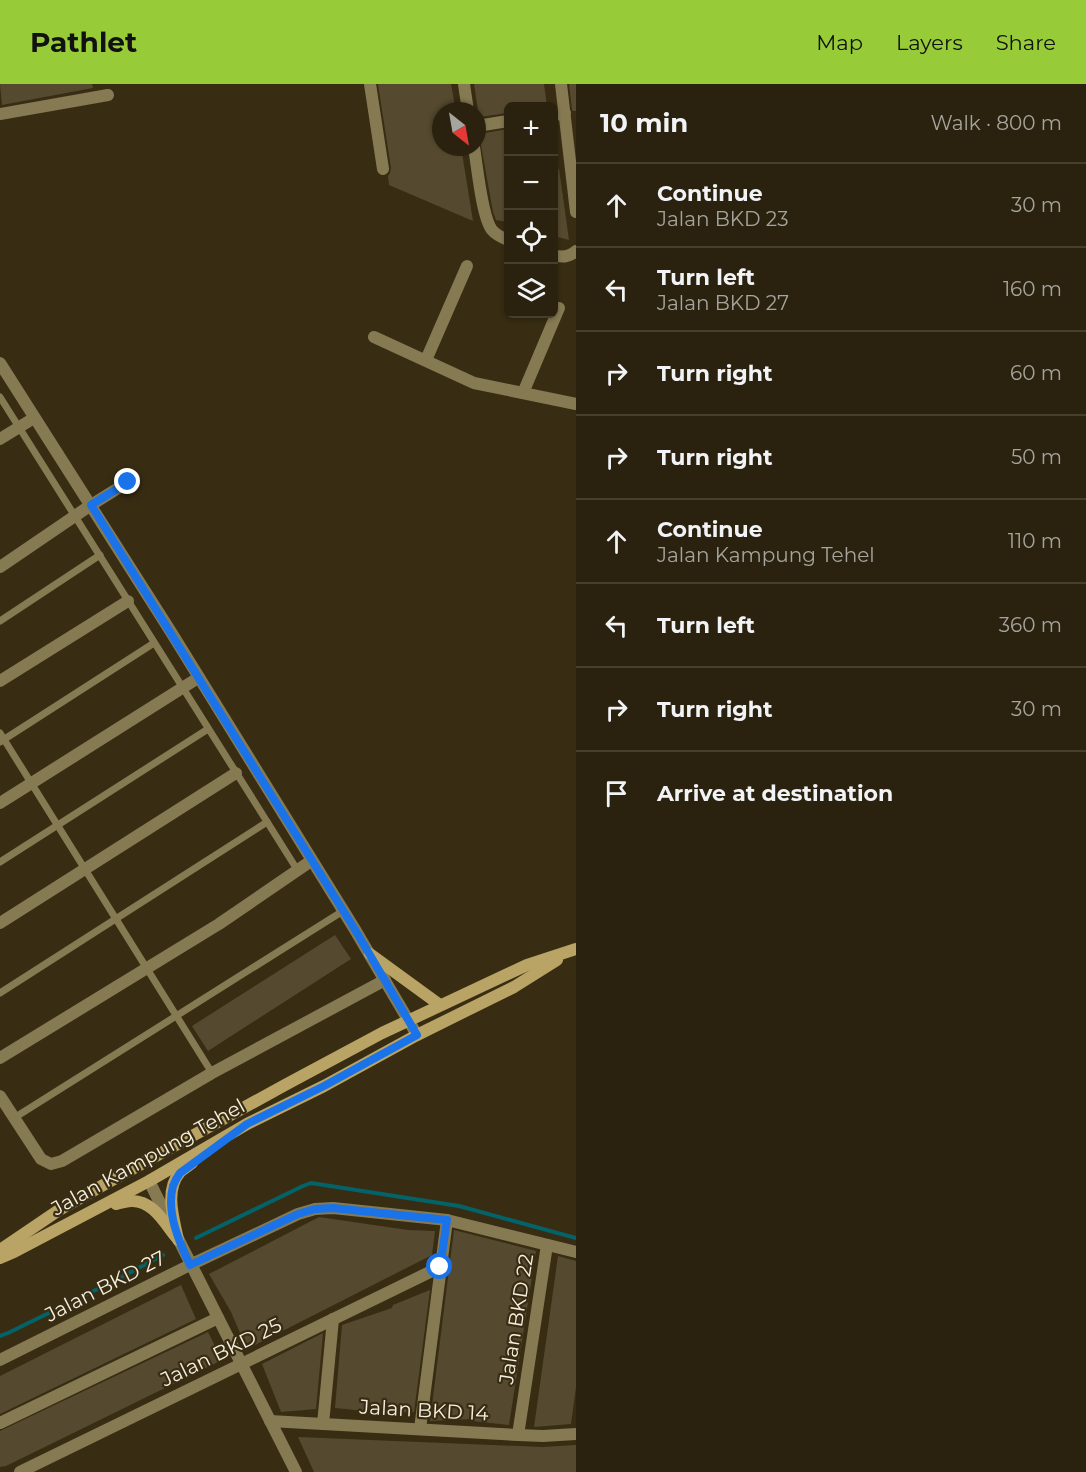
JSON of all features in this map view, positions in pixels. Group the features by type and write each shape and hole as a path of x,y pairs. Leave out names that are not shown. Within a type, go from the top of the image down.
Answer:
{"main road":[{"name":"Jalan Kampung Tehel","path":"0,1250 59,1210 285,1085 409,1020 528,965 572,951"},
{"name":"Jalan Kampung Tehel","path":"0,1258 149,1181 247,1124 324,1086 417,1035 504,993 572,951"},
{"path":"370,954 440,1005"},
{"path":"59,1210 81,1204 128,1180 136,1178 149,1181 155,1169 166,1158 232,1121 285,1085"},
{"path":"178,1240 171,1199 173,1185 180,1173 247,1124"},
{"path":"52,1232 130,1200 152,1207 178,1240"}],"street":[{"path":"370,84 383,169"},
{"path":"464,84 467,102"},
{"path":"561,84 560,114 576,212"},
{"path":"0,114 108,95"},
{"path":"486,125 504,122"},
{"path":"475,156 485,218 492,230 504,238"},
{"path":"558,256 566,257 576,251"},
{"path":"426,360 467,266"},
{"path":"523,393 554,318"},
{"path":"374,337 474,383 576,404"},
{"path":"0,363 370,954 417,1035"},
{"path":"0,439 34,418"},
{"path":"0,567 128,482"},
{"path":"0,681 128,601"},
{"path":"0,803 198,678"},
{"path":"0,923 236,773"},
{"path":"0,1058 219,924 311,861"},
{"path":"0,1096 41,1159 51,1164 62,1161 212,1073 386,980"},
{"path":"149,1181 296,1472"},
{"name":"Jalan BKD 27","path":"0,1360 190,1265 298,1214 315,1209 333,1208 447,1220 576,1252"},
{"path":"420,1429 447,1220"},
{"name":"Jalan BKD 22","path":"518,1435 547,1245"},
{"name":"Jalan BKD 25","path":"20,1472 440,1267"},
{"path":"0,1423 218,1317"},
{"path":"323,1424 333,1320"},
{"name":"Jalan BKD 14","path":"270,1421 518,1435 576,1434"}],"lane":[{"path":"0,397 298,871"},
{"path":"0,621 100,555"},
{"path":"154,643 1,738 32,783 212,1073"},
{"path":"0,862 208,729"},
{"path":"0,993 267,822"},
{"path":"14,1118 343,911"}],"building":[{"path":"0,84 92,84 93,88 2,105"},
{"path":"378,84 451,84 454,102 432,102 432,156 462,156 473,221 389,185 388,176 391,168"},
{"path":"474,84 544,84 546,102 504,102 504,114 486,116 486,102 477,102"},
{"path":"569,84 576,84 576,111 572,110"},
{"path":"504,130 504,221 496,220 493,212 483,156 486,156 486,133"},
{"path":"559,169 569,240 558,237"},
{"path":"335,935 351,959 208,1051 192,1026"},
{"path":"319,1217 408,1230 435,1231 432,1255 247,1349 231,1312 209,1274"},
{"path":"454,1230 536,1251 509,1425 472,1421 472,1419 430,1421"},
{"path":"558,1256 576,1261 576,1387 571,1424 534,1427"},
{"path":"181,1285 196,1319 0,1414 0,1376"},
{"path":"430,1290 414,1412 375,1413 335,1408 342,1325 392,1308 393,1305"},
{"path":"208,1332 222,1360 0,1467 0,1431"},
{"path":"323,1333 316,1409 281,1412 262,1364"},
{"path":"298,1437 542,1447 576,1445 576,1472 314,1472"}],"waterway":[{"path":"196,1238 311,1183 459,1206 576,1238"},
{"path":"0,1336 163,1255"}],"route":[{"path":"128,482 91,505 386,980 417,1035 324,1086 247,1124 190,1164 180,1173 173,1185 171,1199 178,1240 190,1265 298,1214 315,1209 333,1208 447,1220 440,1267"}]}
